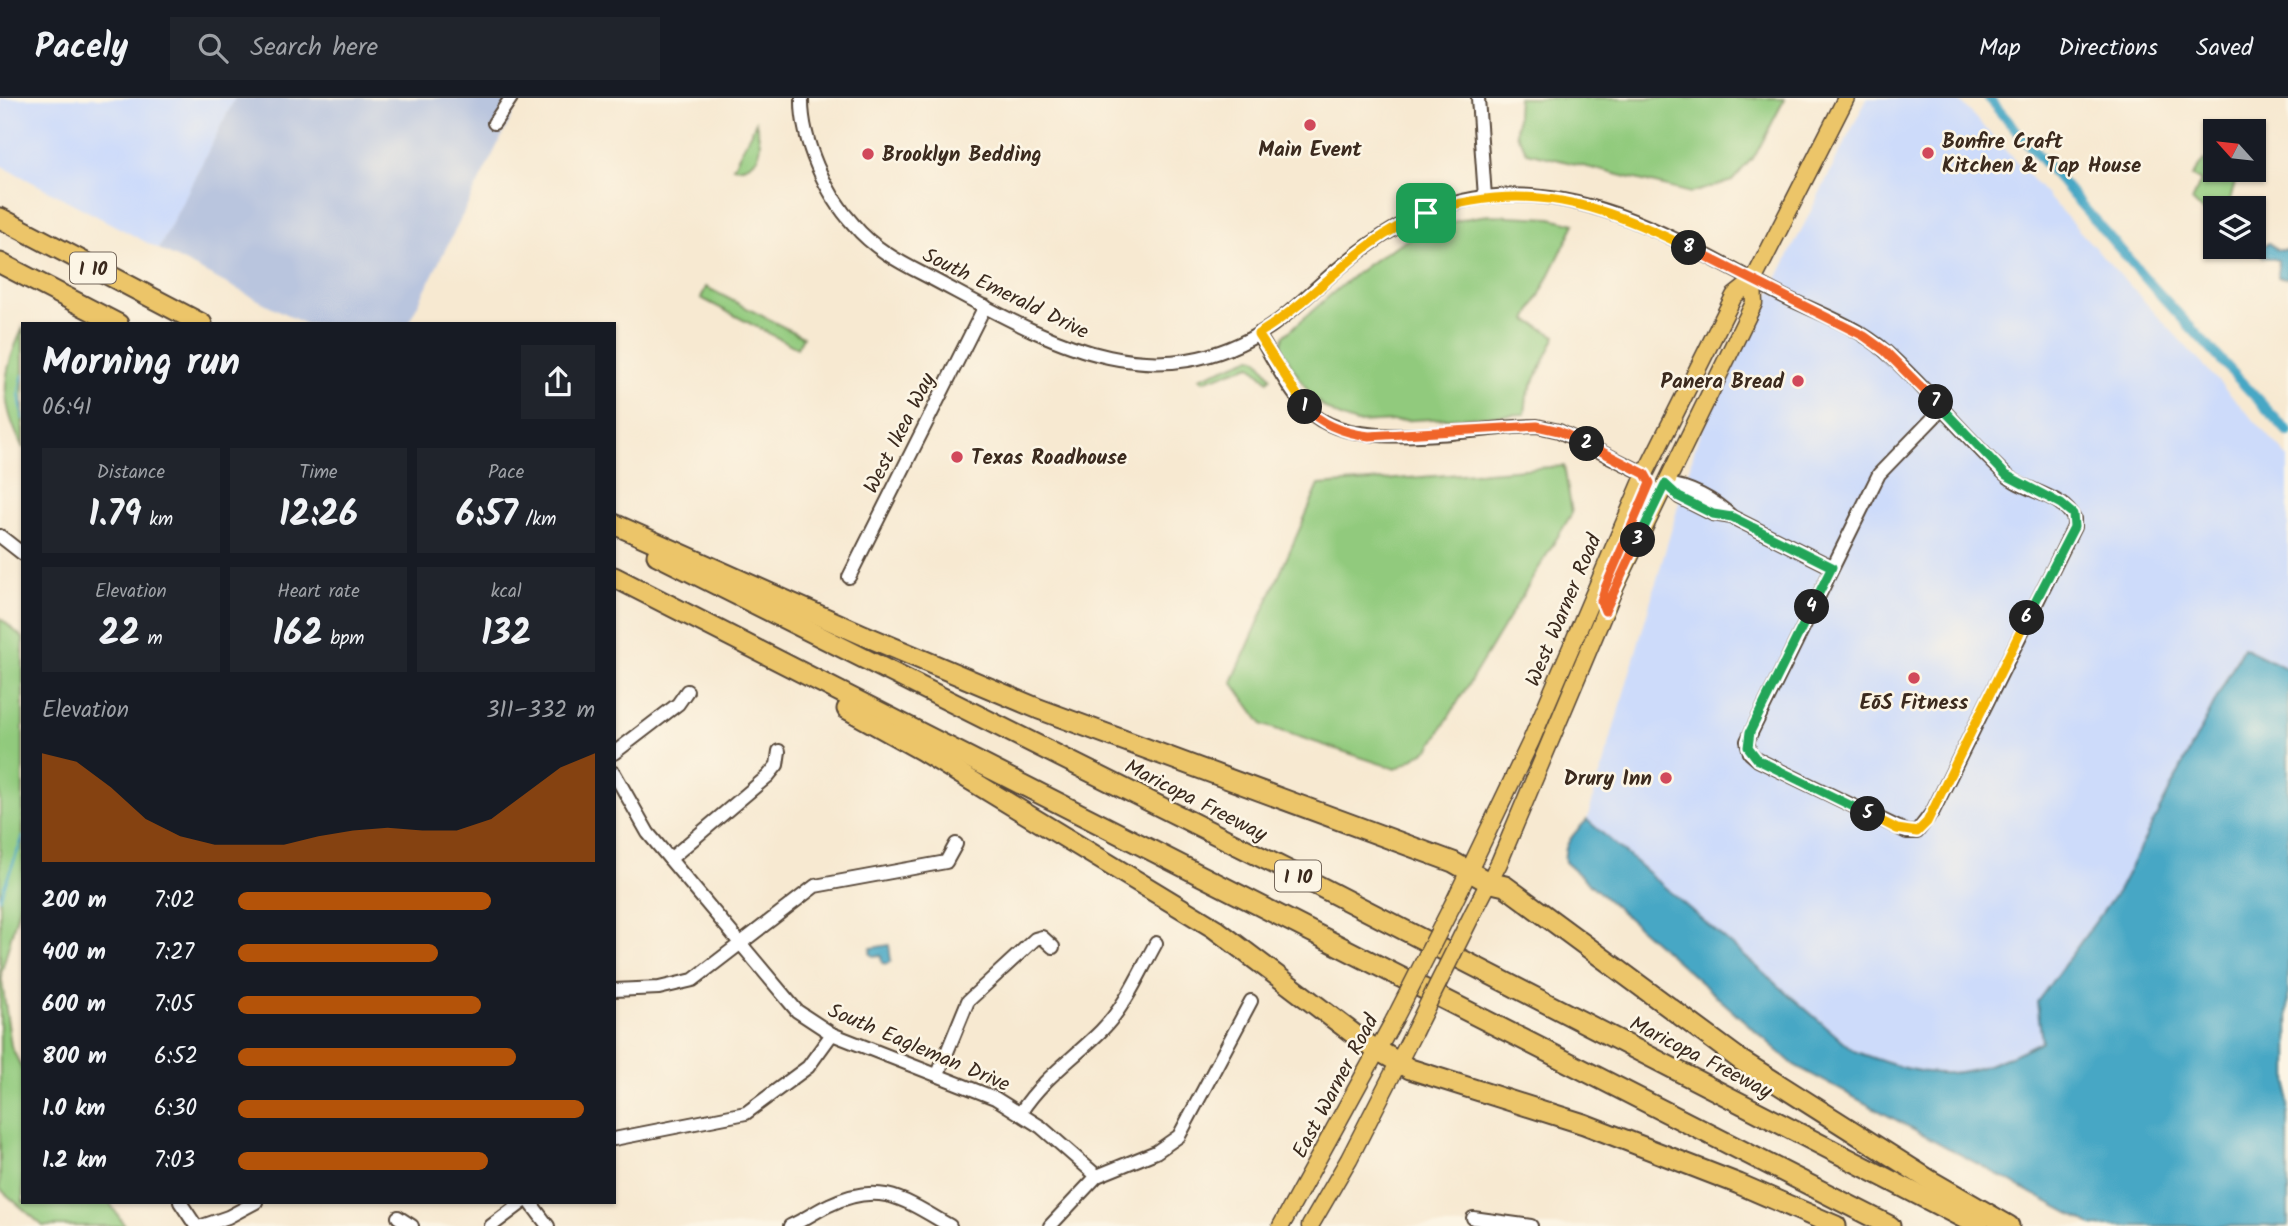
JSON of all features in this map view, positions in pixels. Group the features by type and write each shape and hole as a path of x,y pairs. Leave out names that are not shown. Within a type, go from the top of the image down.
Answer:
{"highway":[{"path":"0,203 144,281 194,320"},
{"name":"I 10","path":"0,218 194,320"},
{"name":"I 10","path":"0,263 114,322"},
{"path":"616,525 643,534 861,634 1039,709 1453,862 1488,882 1505,886 1708,1038 1770,1080 2009,1226"},
{"name":"Maricopa Freeway","path":"616,535 1311,882 1979,1226"},
{"name":"I 10","path":"616,578 1890,1226"},
{"path":"638,589 660,613 921,750 1214,928 1378,1051 1398,1063 1410,1069 1523,1102 1656,1150 1836,1226"}],"main road":[{"name":"West Warner Road","path":"1423,964 1536,729 1645,474 1734,296 1753,281 1846,98"},
{"name":"West Warner Road","path":"1398,1063 1499,863 1605,611 1754,303 1753,281"},
{"path":"1605,611 1601,601 1605,588 1648,493 1650,483 1645,474"},
{"name":"East Warner Road","path":"1281,1226 1423,964"},
{"path":"1310,1226 1349,1159 1398,1063"}],"street":[{"path":"494,122 511,98"},
{"name":"South Emerald Drive","path":"802,98 812,150 834,197 854,226 881,250 985,306 1075,350 1133,363 1157,364 1202,357 1258,334 1288,313 1359,250 1388,231 1426,213 1485,197 1553,199 1598,208 1642,225 1876,344 2006,475 2061,504 2073,514 2074,527 1933,811 1917,832 1897,829 1758,760 1748,747 1750,732 1832,567"},
{"path":"1478,98 1485,197"},
{"name":"West Ikea Way","path":"849,577 985,306"},
{"path":"1258,334 1299,400 1319,420 1334,428 1369,436 1537,426 1559,431 1645,474"},
{"path":"1665,484 1680,485 1720,505 1732,517 1832,567 1879,474 1942,409"},
{"path":"0,536 21,552"},
{"path":"616,751 678,704 687,691"},
{"path":"670,859 768,776 777,765 779,751"},
{"name":"South Eagleman Drive","path":"616,777 632,809 670,859 797,1011 832,1034 970,1086 1021,1112 1097,1175"},
{"path":"616,990 659,988 693,980 741,945 798,896 815,886 946,862 956,844"},
{"path":"938,1074 961,1013 982,985 1035,939 1042,937 1054,947"},
{"path":"1021,1112 1046,1078 1102,1031 1117,1013 1156,943"},
{"path":"1050,1226 1097,1175 1156,1153 1179,1136 1251,1001"},
{"path":"616,1139 746,1113 808,1067 832,1034"},
{"path":"790,1226 862,1192 886,1193 927,1220 950,1226"},
{"path":"181,1204 196,1226"},
{"path":"202,1226 228,1217 252,1204"},
{"path":"491,1226 520,1204"},
{"path":"532,1204 548,1226"},
{"path":"398,1217 412,1226"},
{"path":"1474,1217 1531,1226"}],"shaded area":[{"path":"0,98 235,98 159,249 0,165"},
{"path":"235,98 521,98 409,322 301,322 159,249"},
{"path":"1867,98 1957,98 2288,457 2288,669 2242,647 2118,891 2037,1002 2042,1041 1989,1067 1949,1076 1896,1067 1854,1051 1587,820 1698,438"}],"green space":[{"path":"1518,98 1785,98 1756,154 1732,181 1691,193 1527,152 1516,134"},
{"path":"756,122 760,143 758,157 746,166 733,167"},
{"path":"2203,161 2203,182 2235,182 2231,196 2203,196 2203,212 2192,201 2201,181 2192,176"},
{"path":"1489,215 1551,218 1575,224 1527,320 1556,336 1527,396 1525,414 1357,423 1330,412 1320,404 1303,384 1281,347 1284,336 1354,275 1402,242 1458,220"},
{"path":"706,287 803,337 797,348 701,298"},
{"path":"21,332 21,444 10,417 6,389 15,345"},
{"path":"1252,357 1258,359 1271,377 1268,381 1251,365 1203,381 1199,378"},
{"path":"1564,466 1572,513 1430,748 1396,769 1263,725 1232,682 1319,485"},
{"path":"0,618 21,636 21,899 1,974 11,1046 21,1067 21,1204 110,1204 125,1226 43,1226 0,1189"}],"water":[{"path":"2269,243 2277,250 2288,250 2288,278 2278,277 2278,260 2266,257 2266,244"},
{"path":"2243,647 2288,669 2288,1226 2093,1226 1794,1065 1565,862 1567,844 1587,820 1854,1051 1908,1069 1929,1072 1950,1073 1991,1064 2042,1041 2037,1002 2118,891"},
{"path":"889,945 891,961 887,964 882,963 881,955 873,956 870,953 871,948"}],"waterway":[{"path":"1988,98 2154,288 2288,432"},
{"path":"21,384 21,406"},
{"path":"0,898 21,842"}],"place":[{"name":"Main Event","path":"1310,125"},
{"name":"Bonfire Craft Kitchen & Tap House","path":"1928,153"},
{"name":"Brooklyn Bedding","path":"868,154"},
{"name":"Panera Bread","path":"1798,381"},
{"name":"Texas Roadhouse","path":"957,457"},
{"name":"EōS Fitness","path":"1914,678"},
{"name":"Drury Inn","path":"1666,778"}],"route":[{"path":"1485,197 1531,197 1598,208 1642,225 1876,344 2006,475 2061,504 2073,514 2074,527 1933,811 1917,832 1897,829 1758,760 1748,747 1750,732 1832,567 1732,517 1713,514 1679,497 1665,484 1605,611 1601,601 1605,588 1648,493 1650,481 1645,474 1550,428 1520,426 1369,436 1334,428 1319,420 1299,400 1258,334 1288,313 1369,242 1426,213 1485,197"}]}
